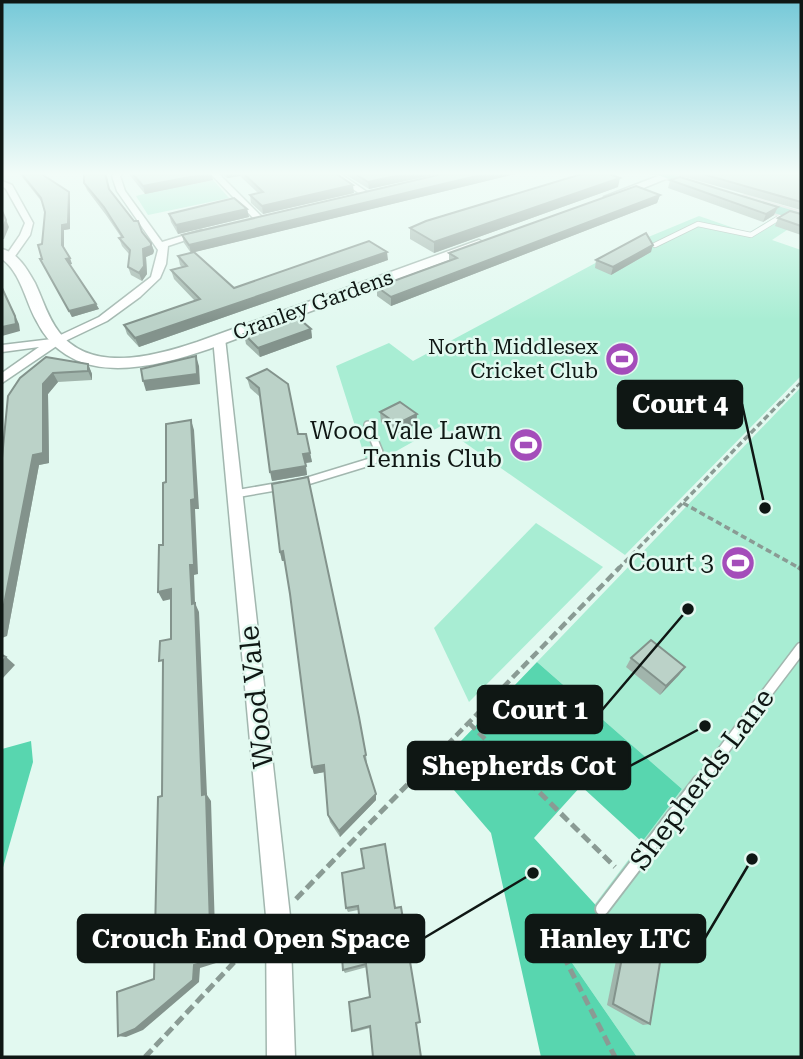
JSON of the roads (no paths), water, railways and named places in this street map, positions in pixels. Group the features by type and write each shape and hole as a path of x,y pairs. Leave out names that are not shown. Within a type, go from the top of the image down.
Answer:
{"street":[{"path":"6,255 25,235 29,222"},
{"path":"2,379 57,341 103,319 155,278 161,264 163,246 145,222"},
{"path":"163,246 177,238 212,230"},
{"name":"Cranley Gardens","path":"6,255 47,329 57,341 83,358 120,363 164,356 219,338 498,237"},
{"name":"Wood Vale","path":"219,338 278,916 281,1057"},
{"path":"2,348 57,341"}],"lane":[{"path":"655,245 698,224 751,235 772,222"},
{"path":"235,494 306,482 373,461 379,452 368,425"},
{"name":"Shepherds Lane","path":"602,909 801,648"}],"place":[{"name":"North Middlesex Cricket Club","path":"622,359"},
{"name":"Wood Vale Lawn Tennis Club","path":"526,445"},
{"name":"Court 4","path":"765,508"},
{"name":"Court 3","path":"738,563"},
{"name":"Court 1","path":"688,609"},
{"name":"Shepherds Cot","path":"705,726"},
{"name":"Hanley LTC","path":"752,859"},
{"name":"Crouch End Open Space","path":"533,873"}]}
